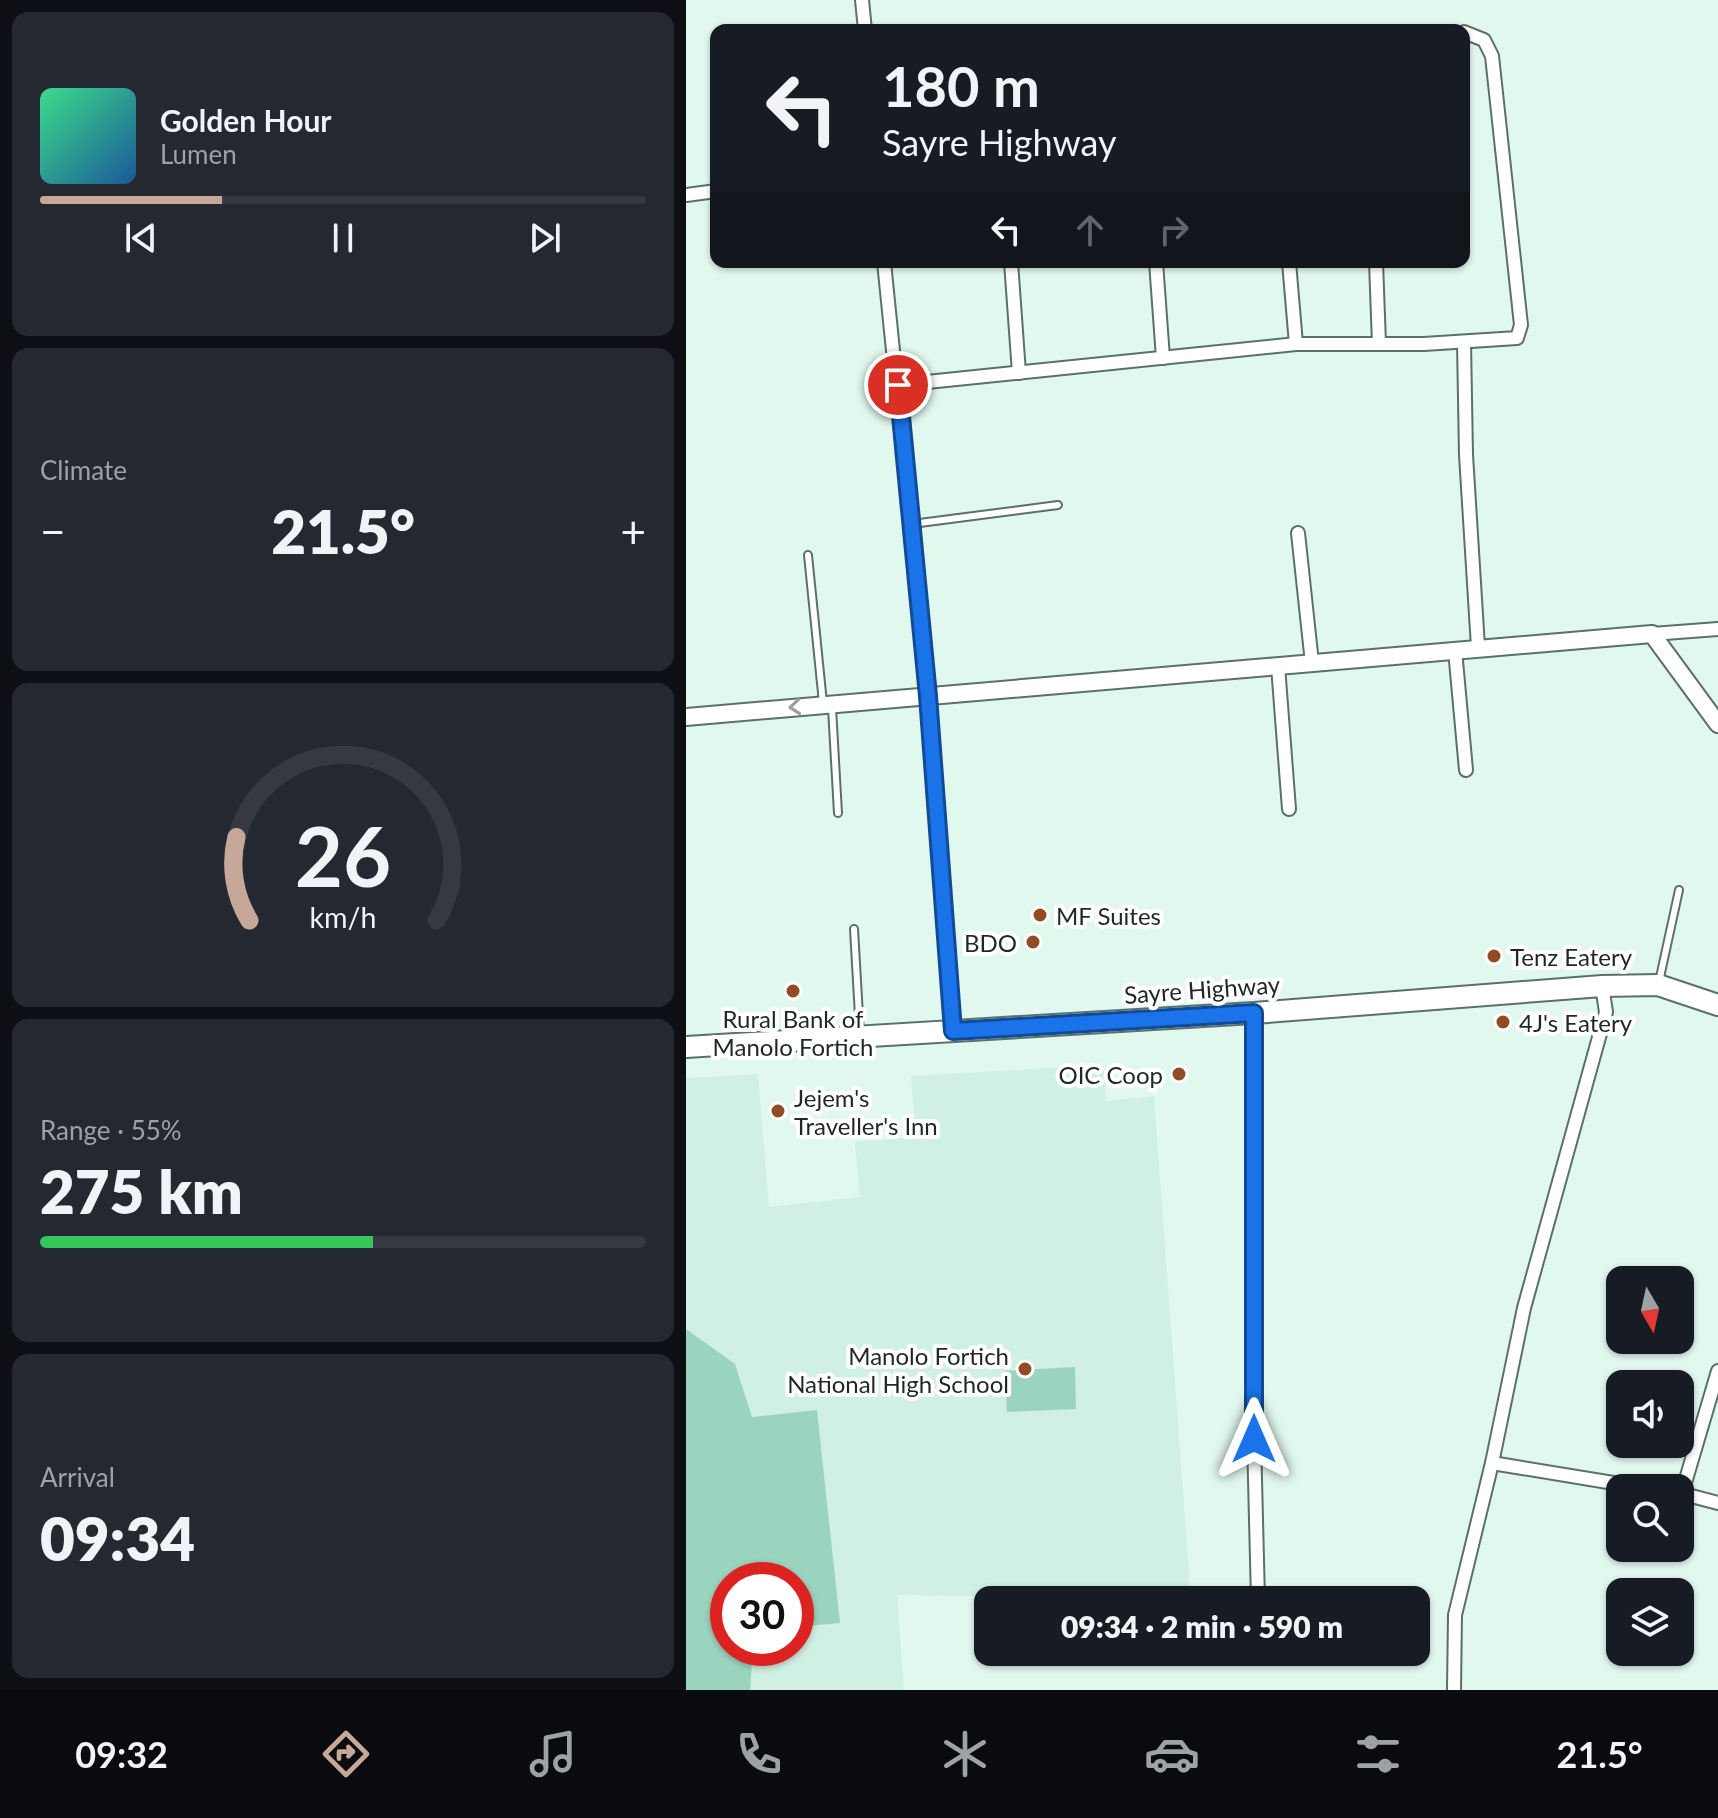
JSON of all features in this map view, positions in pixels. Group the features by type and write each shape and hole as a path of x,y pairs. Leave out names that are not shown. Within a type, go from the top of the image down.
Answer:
{"highway":[{"name":"Sayre Highway","path":"686,1047 1254,1013 1602,986 1658,985 1718,1005"}],"street":[{"path":"862,0 864,24"},
{"path":"898,385 1296,344 1513,340 1519,336 1521,325 1492,56 1484,40 1470,34"},
{"path":"686,195 710,192"},
{"path":"885,268 928,696 953,1031"},
{"path":"1011,268 1019,373"},
{"path":"1156,268 1163,358"},
{"path":"1290,268 1296,344"},
{"path":"1376,268 1379,344"},
{"path":"1464,342 1466,455 1478,647"},
{"path":"1298,533 1312,663"},
{"path":"686,717 1478,647 1718,629"},
{"path":"1652,634 1718,724"},
{"path":"1455,650 1466,770"},
{"path":"1278,666 1289,809"},
{"path":"1454,1690 1455,1615 1492,1463 1524,1308 1606,1012 1602,986"},
{"path":"1254,1013 1254,1439 1258,1586"},
{"path":"1687,1474 1718,1371"},
{"path":"1492,1463 1606,1482"},
{"path":"1694,1497 1718,1503"}],"lane":[{"path":"912,524 1058,505"},
{"path":"808,555 838,813"},
{"path":"1658,985 1679,890"},
{"path":"854,929 861,1036"}],"shaded area":[{"name":"Manolo Fortich National High School","path":"1104,1065 1106,1101 1154,1096 1190,1586 974,1586 974,1596 897,1595 904,1690 686,1690 686,1078 758,1074 769,1207 860,1197 855,1142 916,1137 911,1076"}],"green space":[{"path":"686,1329 735,1364 752,1417 817,1410 840,1623 814,1625 814,1562 710,1562 710,1666 752,1666 750,1690 686,1690"},
{"path":"1075,1367 1076,1409 1007,1412 1005,1371"}],"place":[{"name":"MF Suites","path":"1040,915"},
{"name":"BDO","path":"1033,942"},
{"name":"Tenz Eatery","path":"1494,956"},
{"name":"Rural Bank of Manolo Fortich","path":"793,991"},
{"name":"4J's Eatery","path":"1503,1022"},
{"name":"OIC Coop","path":"1179,1074"},
{"name":"Jejem's Traveller's Inn","path":"778,1111"},
{"name":"Manolo Fortich National High School","path":"1025,1369"}],"route":[{"path":"898,385 928,696 953,1031 1254,1013 1254,1439"}]}
